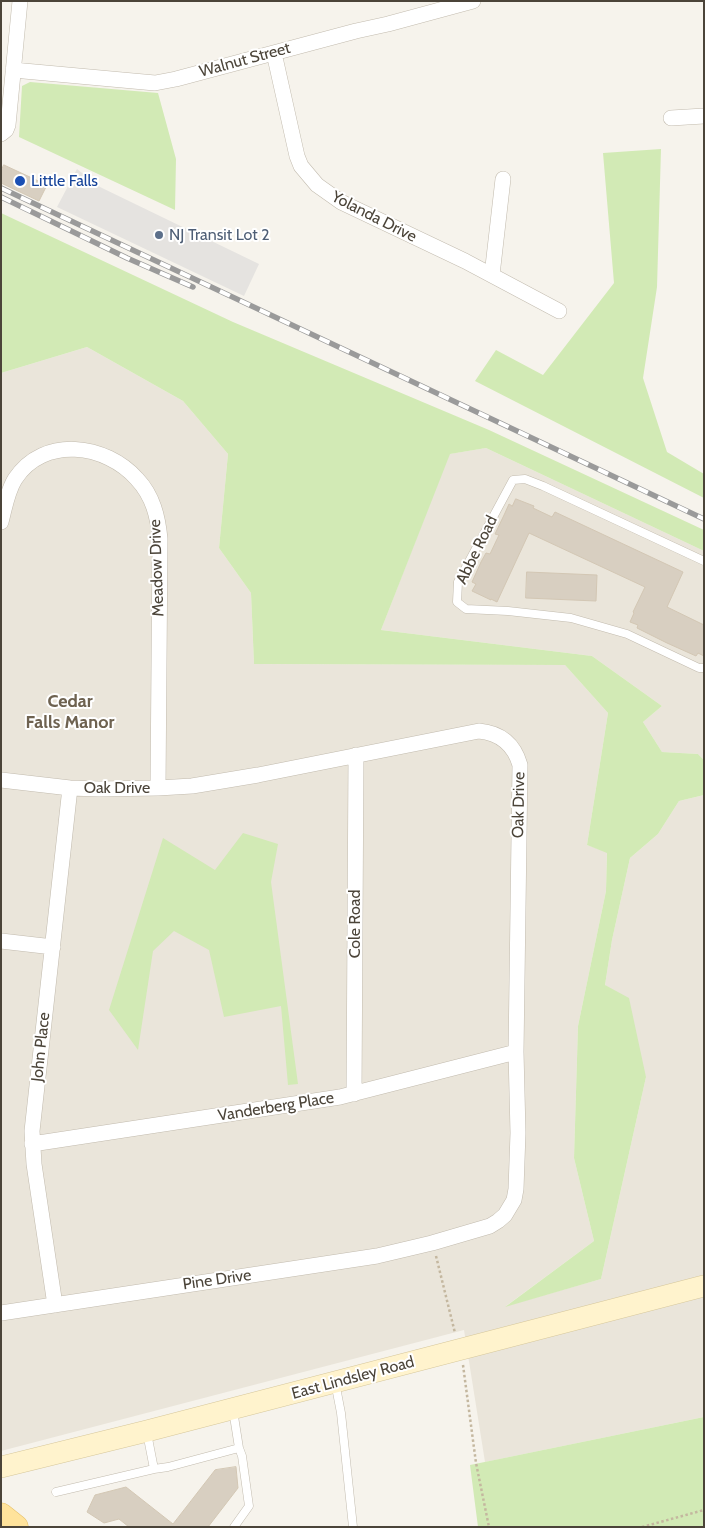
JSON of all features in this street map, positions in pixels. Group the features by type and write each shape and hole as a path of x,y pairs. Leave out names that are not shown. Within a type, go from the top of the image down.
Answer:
{"main road":[{"name":"East Lindsley Road","path":"1,1467 233,1409 704,1286"},
{"path":"1,1515 16,1527"}],"street":[{"path":"1,134 6,130 8,124 20,1"},
{"name":"Walnut Street","path":"13,70 156,83 473,1"},
{"name":"Yolanda Drive","path":"274,53 297,156 301,166 317,185 341,202 492,275 559,311"},
{"path":"671,118 704,116"},
{"path":"492,275 503,179"},
{"name":"Meadow Drive","path":"1,522 8,494 16,478 29,464 58,450 81,450 107,457 129,471 146,490 156,513 160,538 158,788"},
{"name":"Oak Drive","path":"1,780 70,788 158,788 225,781 478,731 495,734 509,743 520,765 516,1189 512,1205 502,1218 490,1226 432,1243"},
{"name":"Cole Road","path":"354,1094 356,755"},
{"name":"John Place","path":"55,1305 32,1144 33,1118 70,788"},
{"path":"1,941 53,947"},
{"name":"Vanderberg Place","path":"32,1144 354,1094 516,1052"},
{"name":"Pine Drive","path":"1,1313 350,1261 432,1243"}],"lane":[{"name":"Abbe Road","path":"704,561 543,486 525,479 513,480 458,582 457,602 466,610 508,611 571,618 626,634 699,668 704,668"},
{"path":"335,1382 341,1413 353,1527"},
{"path":"233,1409 249,1506 234,1527"},
{"path":"147,1431 154,1469"},
{"path":"56,1492 239,1448"}],"path":[{"path":"432,1243 460,1350 476,1463 489,1527"},
{"path":"642,1527 704,1510"}],"shaded area":[{"name":"NJ Transit Lot 2","path":"77,169 100,187 259,264 244,296 57,207"},
{"path":"87,347 183,401 228,454 219,548 251,593 254,664 565,665 608,713 587,845 607,852 606,891 578,1026 574,1158 594,1241 506,1306 601,1279 646,1077 605,985 612,940 630,858 658,834 679,801 704,795 704,1417 485,1462 464,1330 1,1451 1,373"},
{"path":"486,448 704,551 704,760 698,754 662,752 643,722 662,706 592,656 381,630 449,454"}],"green space":[{"path":"30,82 158,93 176,159 175,210 19,137 22,86"},
{"path":"661,149 657,287 643,378 667,452 704,474 704,498 475,381 496,350 543,375 614,283 603,153"},
{"path":"1,213 233,322 489,430 704,530 704,551 486,448 450,454 381,630 592,656 662,706 643,722 662,752 698,754 704,760 704,795 679,801 658,834 630,858 612,940 605,985 629,998 646,1077 601,1279 505,1307 594,1241 574,1158 578,1026 606,891 607,853 587,845 608,713 565,665 254,664 251,593 219,548 228,454 183,401 87,347 1,373"},
{"path":"243,833 278,844 271,882 298,1084 288,1085 281,1006 224,1017 209,950 174,931 153,951 138,1050 109,1010 163,838 215,870"},
{"path":"704,1417 704,1527 478,1527 470,1465"}],"building":[{"path":"4,165 47,185 39,201 1,183 1,171"},
{"path":"516,499 534,506 533,508 552,517 555,512 683,572 667,607 704,625 704,656 698,653 696,656 667,643 637,628 638,625 630,622 645,587 529,533 497,602 472,591 476,584 472,582 481,562 486,553 490,554 499,535 495,534 509,504 512,506"},
{"path":"527,572 597,575 596,601 526,598"},
{"path":"236,1467 238,1488 208,1527 129,1527 119,1519 104,1523 87,1512 95,1495 126,1487 173,1524 215,1470"}],"railway":[{"path":"1,188 704,519"},
{"path":"1,197 127,258 193,287"}],"place":[{"name":"Little Falls","path":"20,181"},
{"name":"NJ Transit Lot 2","path":"159,235"}],"district":[{"name":"Cedar Falls Manor","path":"70,712"}]}
